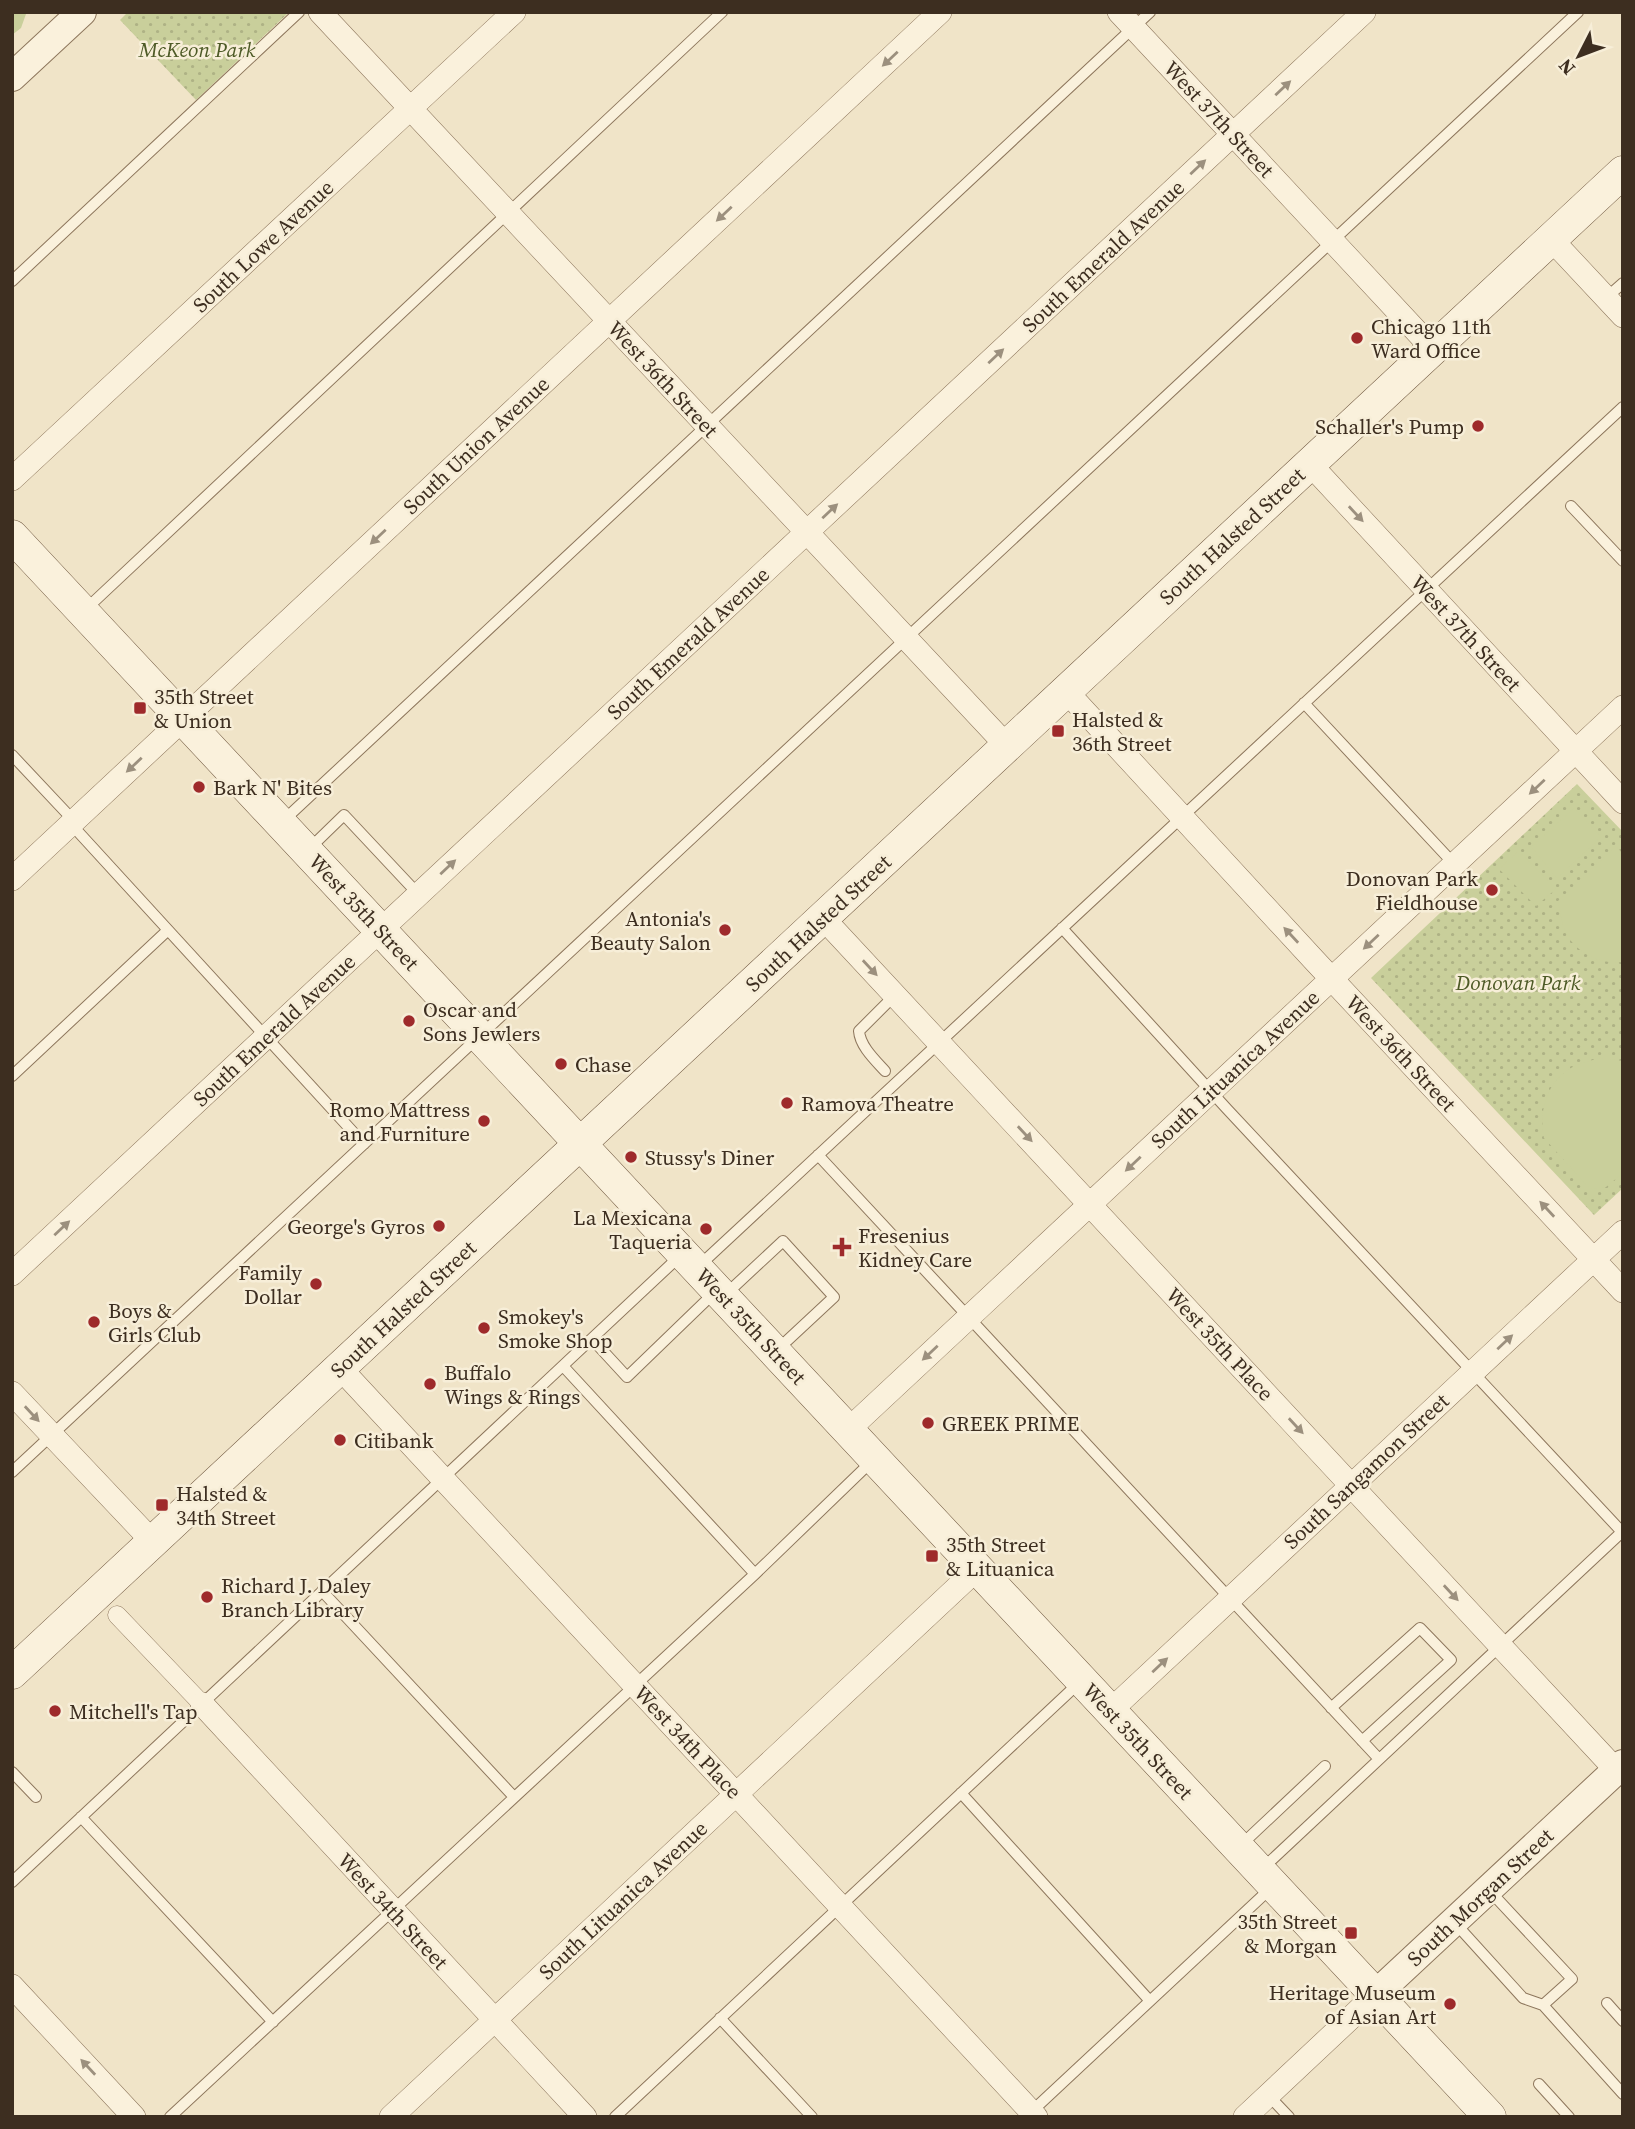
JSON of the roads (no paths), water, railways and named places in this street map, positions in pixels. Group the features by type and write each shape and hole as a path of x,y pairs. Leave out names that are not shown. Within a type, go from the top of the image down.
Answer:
{"main road":[{"name":"South Halsted Street","path":"12,1673 1623,172"},
{"name":"West 35th Street","path":"12,536 1490,2117"}],"street":[{"path":"12,77 82,12"},
{"name":"West 36th Street","path":"320,12 1007,746"},
{"name":"South Lowe Avenue","path":"12,479 514,12"},
{"name":"South Union Avenue","path":"12,879 940,12"},
{"name":"South Emerald Avenue","path":"12,1274 1364,12"},
{"name":"West 37th Street","path":"1135,17 1233,134 1433,349"},
{"path":"1551,239 1615,291 1623,316"},
{"name":"West 37th Street","path":"1310,464 1623,802"},
{"name":"West 36th Street","path":"1066,691 1623,1291"},
{"name":"South Lituanica Avenue","path":"848,1430 1623,707"},
{"name":"West 35th Place","path":"823,918 1500,1645 1620,1767"},
{"name":"South Sangamon Street","path":"1110,1711 1623,1232"},
{"name":"West 34th Place","path":"340,1368 1031,2115"},
{"path":"12,1393 153,1542"},
{"name":"South Lituanica Avenue","path":"391,2117 977,1569"},
{"path":"117,1615 202,1704"},
{"name":"West 34th Street","path":"202,1704 585,2117"},
{"name":"South Morgan Street","path":"1245,2117 1620,1767"},
{"path":"12,1986 134,2117"}],"lane":[{"path":"12,281 299,12"},
{"path":"83,611 722,12"},
{"path":"12,1472 1578,12"},
{"path":"281,822 708,426 1135,17"},
{"path":"592,1339 627,1377 705,1277 818,1155 1623,407"},
{"path":"1571,506 1623,561"},
{"path":"1304,703 1454,864"},
{"path":"12,755 364,1144"},
{"path":"307,851 344,815 419,895"},
{"path":"1031,2115 1150,2001 1379,1759 1622,1531 1211,1092 1062,928"},
{"path":"12,1076 168,930"},
{"path":"885,1071 871,1056 859,1036 859,1031 895,995"},
{"path":"818,1155 1379,1759"},
{"path":"12,1882 592,1339 705,1277 783,1241 834,1297 775,1352"},
{"path":"563,1366 755,1574"},
{"path":"170,2117 755,1574 874,1459"},
{"path":"322,1591 514,1797"},
{"path":"1331,1708 1420,1628 1451,1660 1362,1741"},
{"path":"615,2117 1082,1681"},
{"path":"1238,1848 1325,1766"},
{"path":"12,1772 36,1797"},
{"path":"961,1793 1150,2001"},
{"path":"81,1817 273,2022"},
{"path":"1488,1889 1572,1979 1544,2005"},
{"path":"1454,1922 1523,1998 1544,2005 1623,2094"},
{"path":"1607,2003 1623,2021"},
{"path":"720,2018 812,2117"},
{"path":"1539,2084 1569,2117"},
{"path":"1268,2095 1289,2117"}],"place":[{"name":"Chicago 11th Ward Office","path":"1357,338"},
{"name":"Schaller's Pump","path":"1478,426"},
{"name":"35th Street & Union","path":"140,708"},
{"name":"Halsted & 36th Street","path":"1058,731"},
{"name":"Bark N' Bites","path":"199,787"},
{"name":"Donovan Park Fieldhouse","path":"1492,890"},
{"name":"Antonia's Beauty Salon","path":"725,930"},
{"name":"Oscar and Sons Jewlers","path":"409,1021"},
{"name":"Chase","path":"561,1064"},
{"name":"Ramova Theatre","path":"787,1103"},
{"name":"Romo Mattress and Furniture","path":"484,1121"},
{"name":"Stussy's Diner","path":"631,1157"},
{"name":"George's Gyros","path":"439,1226"},
{"name":"La Mexicana Taqueria","path":"706,1229"},
{"name":"Fresenius Kidney Care","path":"842,1247"},
{"name":"Family Dollar","path":"316,1284"},
{"name":"Boys & Girls Club","path":"94,1322"},
{"name":"Smokey's Smoke Shop","path":"484,1328"},
{"name":"Buffalo Wings & Rings","path":"430,1384"},
{"name":"GREEK PRIME","path":"928,1423"},
{"name":"Citibank","path":"340,1440"},
{"name":"Halsted & 34th Street","path":"162,1505"},
{"name":"35th Street & Lituanica","path":"932,1556"},
{"name":"Richard J. Daley Branch Library","path":"207,1597"},
{"name":"Mitchell's Tap","path":"55,1711"},
{"name":"35th Street & Morgan","path":"1351,1933"},
{"name":"Heritage Museum of Asian Art","path":"1450,2004"}],"park label":[{"name":"McKeon Park","path":"197,49"},
{"name":"Donovan Park","path":"1518,982"}]}
